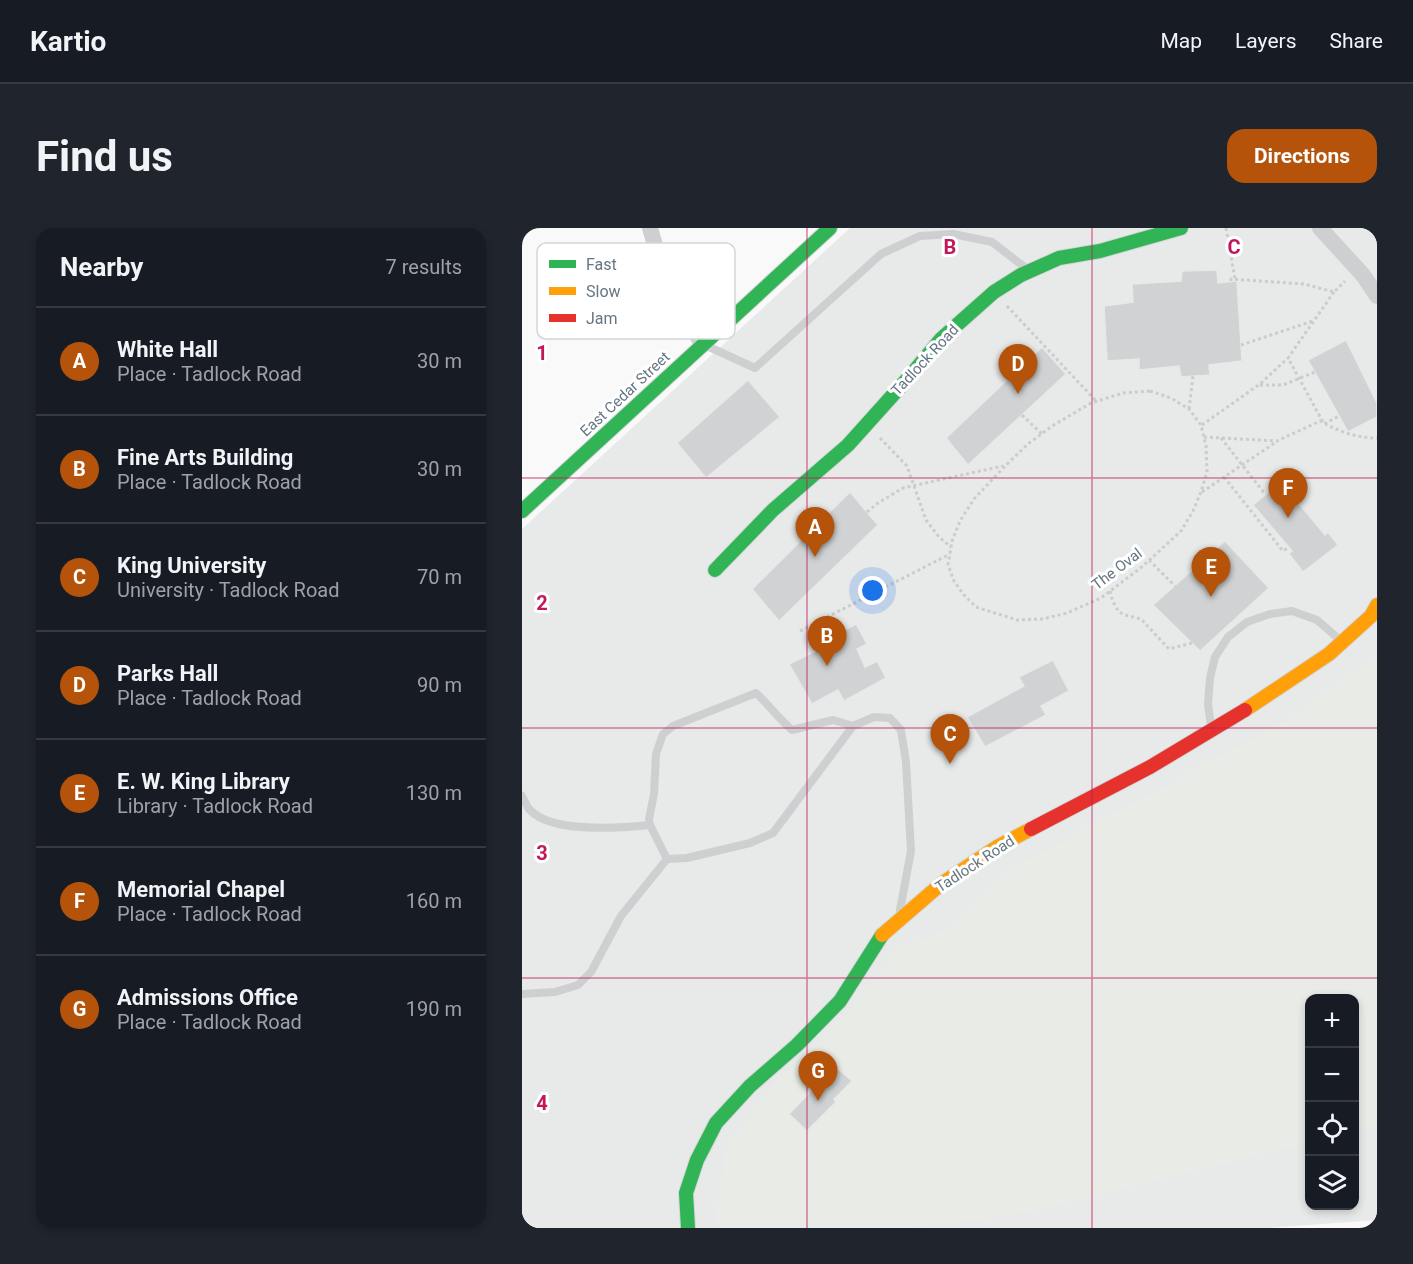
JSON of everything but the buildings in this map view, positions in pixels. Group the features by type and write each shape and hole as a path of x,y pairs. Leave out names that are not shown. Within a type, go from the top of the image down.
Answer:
{"street":[{"path":"650,228 654,243"},
{"name":"East Cedar Street","path":"735,316 830,228"},
{"name":"Tadlock Road","path":"715,570 773,510 848,444 941,339 994,292 1021,275 1059,258 1100,251 1154,232 1181,228"},
{"path":"1320,228 1363,275 1377,296"},
{"path":"699,339 703,345"},
{"name":"East Cedar Street","path":"522,511 710,339"},
{"name":"Tadlock Road","path":"688,1228 686,1194 697,1160 716,1124 750,1086 797,1045 840,1001 880,935 941,884 997,847 1150,766 1263,699 1329,654 1371,616 1377,605"}],"lane":[{"path":"703,345 755,368 881,254 920,236 947,231 992,242 1029,271"},
{"path":"1212,729 1208,704 1210,678 1215,657 1228,637 1247,622 1270,614 1292,611 1317,620 1342,642"},
{"path":"667,859 649,819 654,794 656,754 663,734 673,726 756,693 792,730 833,720 853,726"},
{"path":"522,994 555,992 578,985 591,972 621,916 667,859 687,858 750,843 773,833 853,726 874,717 890,718 901,729 906,762 911,851 899,920"},
{"path":"522,796 530,810 546,819 568,826 619,828 650,825"}],"path":[{"path":"1226,228 1235,279"},
{"path":"1201,425 1258,386 1288,358 1334,292 1350,276"},
{"path":"1231,282 1231,279 1235,279 1304,284 1334,292"},
{"path":"994,292 1097,402"},
{"path":"1241,345 1313,321"},
{"path":"1288,358 1324,424"},
{"path":"1258,386 1283,385 1315,372"},
{"path":"1189,409 1193,376"},
{"name":"The Oval","path":"1150,391 1171,398 1189,409 1201,425 1206,446 1207,472 1202,492 1193,511 1181,531 1149,560 1101,597 1067,613 1043,619 1017,620 976,607 954,581 948,565 960,521 974,499 1028,444 1070,416 1097,402 1123,393 1150,391"},
{"path":"1022,415 1042,434"},
{"path":"1324,424 1339,416"},
{"path":"1202,492 1278,441 1320,421 1344,433 1377,438"},
{"path":"867,424 907,466 926,520 951,548"},
{"path":"1204,436 1278,441"},
{"path":"1221,438 1265,494"},
{"path":"867,512 903,488 1005,466"},
{"path":"1224,477 1283,551 1289,547"},
{"path":"800,631 950,554"},
{"path":"1149,560 1175,586"},
{"path":"1110,591 1119,612 1141,619 1169,649 1192,643"}],"shaded area":[{"path":"850,228 1377,228 1377,1220 1267,1228 522,1228 522,529 729,339 735,339 735,334"},
{"path":"1377,655 1377,1126 1359,1131 1359,994 1305,994 1305,1144 1025,1213 918,1228 714,1228 726,1148 779,1079 847,1014 900,947 944,931 1018,865 1290,719"}],"traffic: fast":[{"path":"735,315 830,228"},
{"path":"715,570 773,510 848,445 941,339 994,292 1021,275 1059,258 1100,251 1181,228"},
{"path":"522,511 709,339"},
{"path":"688,1228 686,1193 697,1160 716,1123 750,1086 797,1045 840,1001 882,935"}],"traffic: slow":[{"path":"1245,710 1329,654 1371,616 1377,605"},
{"path":"882,935 941,884 997,847 1031,829"}],"traffic: jam":[{"path":"1031,829 1150,767 1245,710"}],"place":[{"name":"Parks Hall","path":"1018,394"},
{"name":"Memorial Chapel","path":"1288,518"},
{"name":"White Hall","path":"815,557"},
{"name":"E. W. King Library","path":"1211,597"},
{"name":"Fine Arts Building","path":"827,666"},
{"name":"King University","path":"950,764"},
{"name":"Admissions Office","path":"818,1101"}]}
